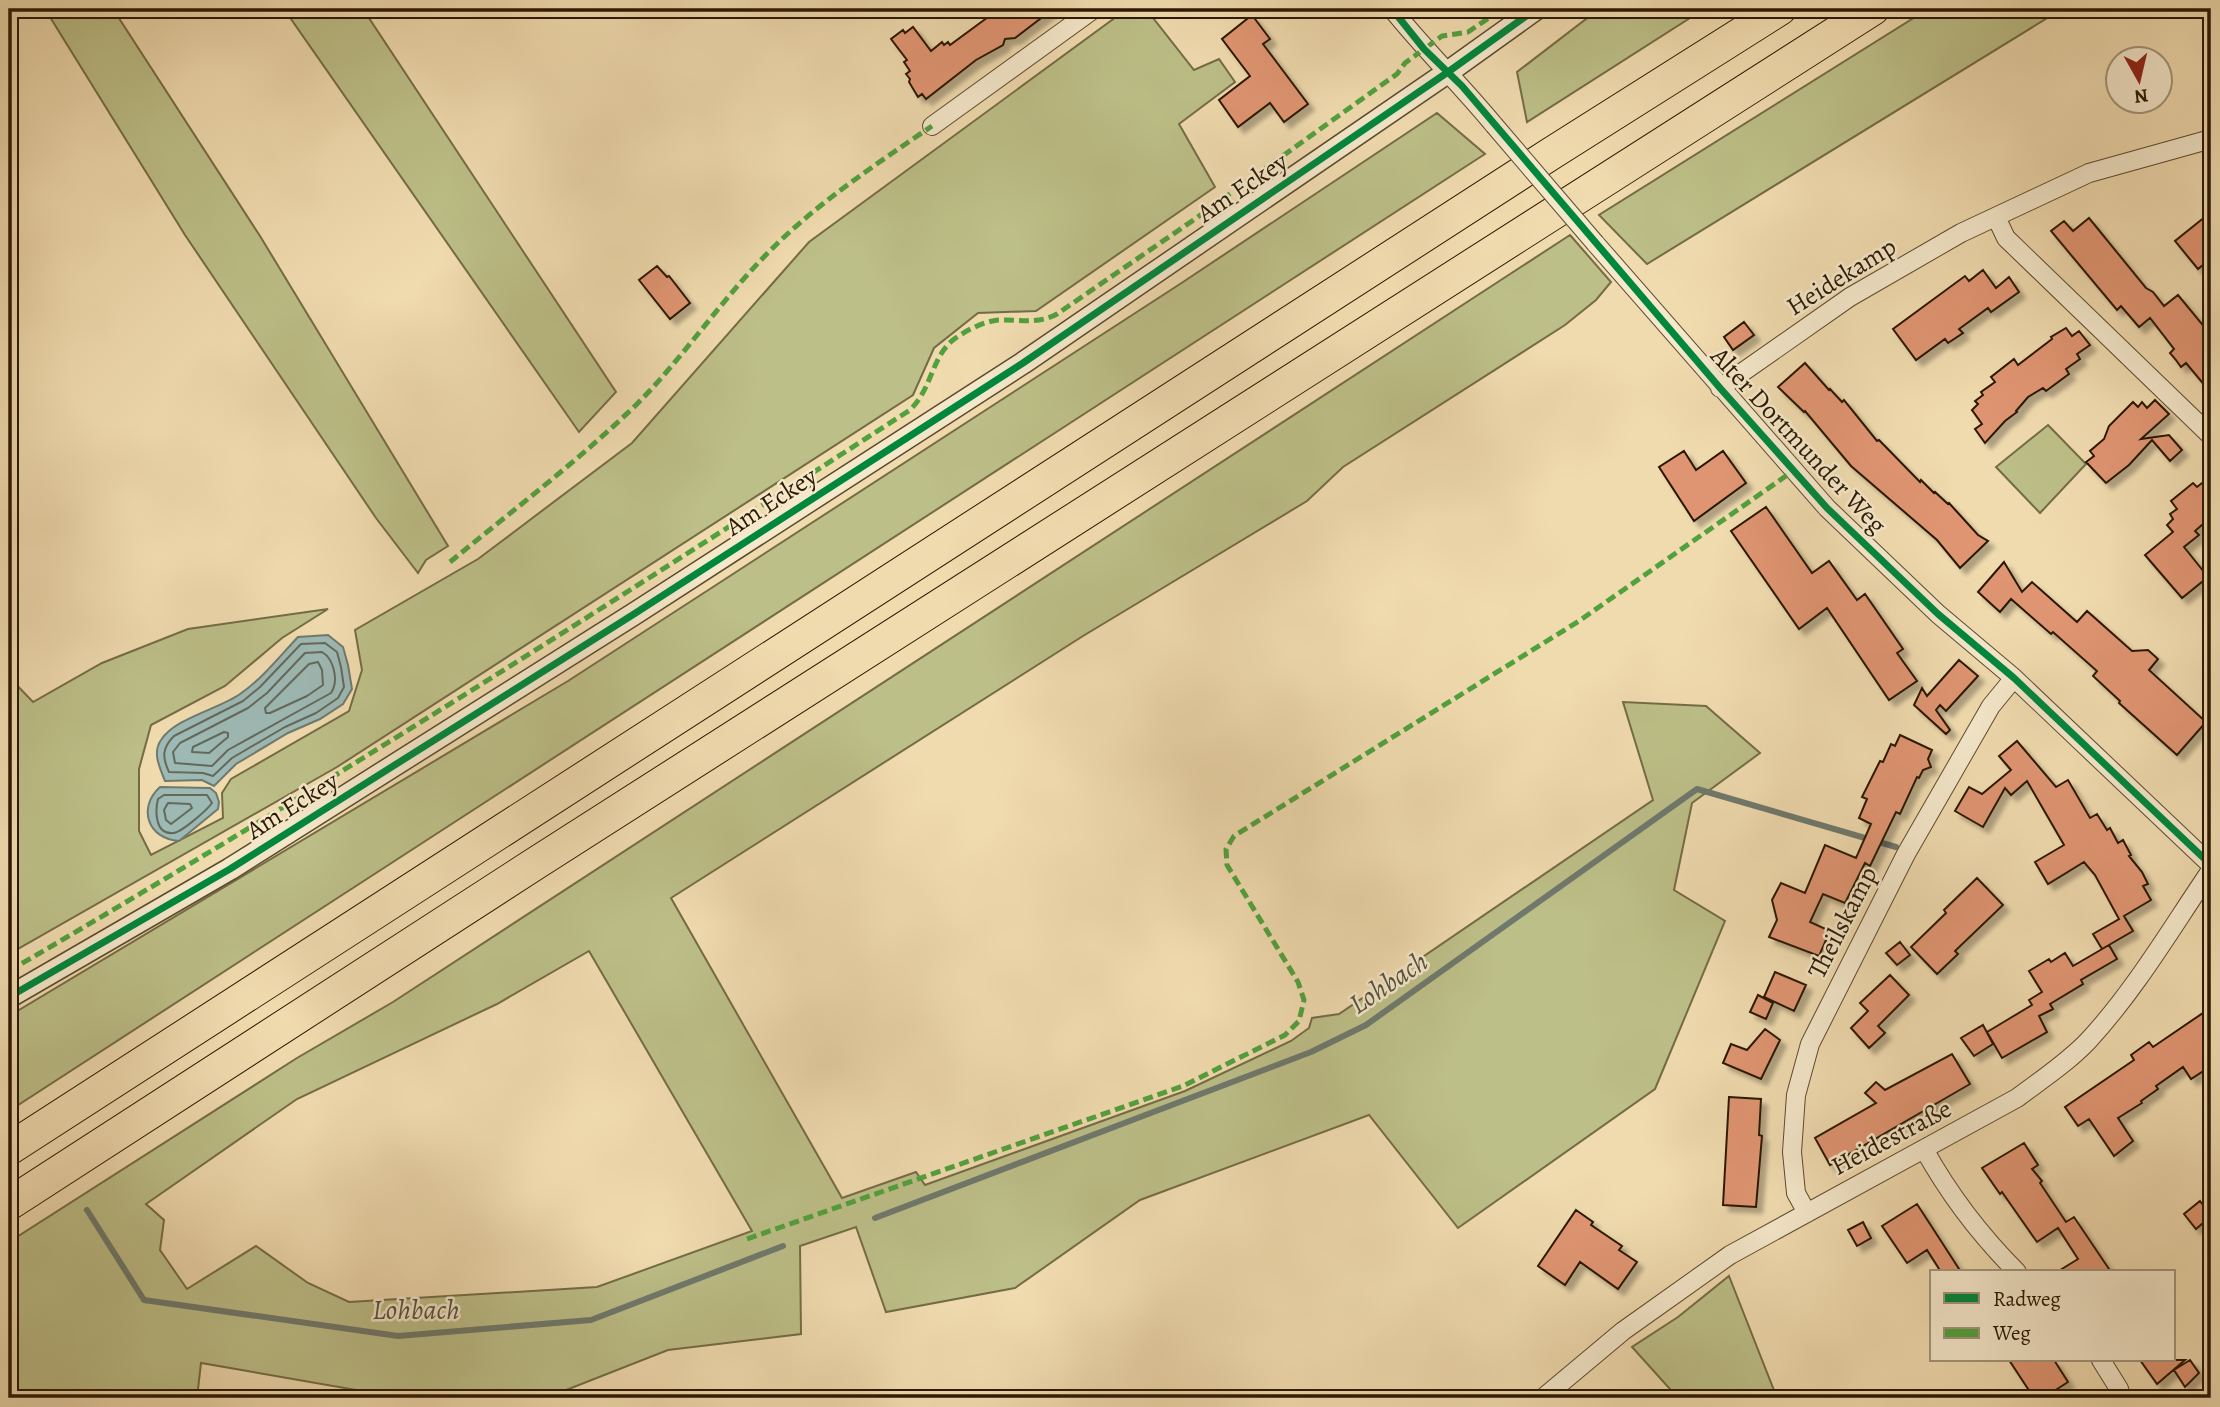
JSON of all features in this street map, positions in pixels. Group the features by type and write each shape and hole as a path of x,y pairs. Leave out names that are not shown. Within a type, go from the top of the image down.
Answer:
{"highway":[{"path":"9,1149 1780,9"},
{"path":"9,1204 1872,9"}],"street":[{"path":"932,127 1094,9"},
{"name":"Alter Dortmunder Weg","path":"1392,9 1424,49 1448,72 1827,508 1938,614 2014,678 2211,867"},
{"name":"Am Eckey","path":"9,997 230,869 646,607 1023,363 1536,9"},
{"name":"Heidekamp","path":"1720,388 1850,298 1961,233 2090,173 2211,139"},
{"path":"1996,217 2006,238 2211,436"},
{"name":"Theilskamp","path":"1807,1213 1796,1193 1793,1152 1796,1094 1810,1044 1906,854 1991,706 2014,678"},
{"name":"Heidestraße","path":"1544,1398 1623,1331 1730,1255 2017,1098 2058,1068 2087,1042 2119,1005 2211,867"},
{"path":"1924,1149 1942,1182 1971,1222 2015,1270"},
{"path":"2102,1362 2119,1389 2121,1398"}],"green space":[{"path":"45,9 113,9 260,236 448,546 426,560 418,573 376,518 185,235"},
{"path":"284,9 363,9 616,392 579,432"},
{"path":"1127,9 1146,9 1194,70 1219,59 1235,82 1179,124 1215,187 1036,311 978,313 934,348 913,395 337,767 9,954 9,677 33,702 102,663 188,629 328,609 282,638 225,686 151,725 139,769 139,831 151,855 223,818 222,793 231,779 349,711 362,670 355,630 478,559 632,443 809,242"},
{"path":"1599,9 1704,9 1527,122 1517,72"},
{"path":"1928,9 2062,9 1647,264 1599,215"},
{"path":"1437,113 1485,154 9,1111 9,1016 568,681 1180,284"},
{"path":"1570,235 1611,282 1596,300 1565,325 1343,467 1307,501 1083,636 671,898 842,1198 916,1172 925,1185 1185,1091 1291,1041 1309,1028 1312,1018 1339,1014 1653,800 1623,702 1706,706 1760,753 1692,803 1674,890 1725,921 1655,1089 1458,1228 1369,1115 1140,1200 1015,1288 886,1312 856,1227 800,1246 801,1334 668,1350 556,1394 402,1398 201,1363 197,1398 9,1398 9,1242 297,1058 393,1002","holes":["589,951 752,1231 597,1287 349,1302 308,1283 256,1246 187,1289 160,1250 164,1220 146,1204 297,1099 497,1004"]},
{"path":"2048,425 2086,464 2040,513 1996,467"},
{"path":"1729,1276 1777,1398 1678,1398 1632,1347 1678,1317"}],"water":[{"path":"328,635 343,647 348,665 352,689 343,704 236,764 214,786 202,780 165,781 157,750 168,732 240,694 298,637"},
{"path":"160,787 210,788 216,793 218,809 179,841 168,839 153,829 149,821 149,804"}],"building":[{"path":"999,9 1053,9 1015,38 1005,39 1003,45 976,60 926,99 922,94 918,97 906,74 910,71 904,62 907,60 891,39 903,30 905,33 913,27 931,51 942,42 944,45 948,42 950,45"},
{"path":"1252,15 1270,39 1263,44 1308,104 1284,122 1270,103 1238,127 1219,100 1250,76 1222,39"},
{"path":"2211,212 2211,258 2198,269 2175,241"},
{"path":"2089,218 2164,306 2178,295 2211,335 2211,393 2186,363 2181,367 2170,353 2174,349 2150,318 2139,327 2121,306 2117,310 2051,231 2064,221 2073,231"},
{"path":"657,266 669,276 690,303 670,319 639,280"},
{"path":"1983,270 1996,288 2009,277 2019,292 1991,312 1988,308 1959,329 1963,333 1948,343 1945,339 1916,360 1893,329 1965,276 1969,281"},
{"path":"1744,322 1754,335 1733,350 1724,337"},
{"path":"2066,328 2072,336 2079,331 2090,345 2077,354 2080,359 2066,369 2069,374 2046,391 2043,388 2028,397 2017,412 1985,443 1975,429 1982,424 1972,410 1978,404 1975,401 1983,395 1981,392 1995,382 1991,377 2014,359 2018,365"},
{"path":"1805,363 1829,390 1842,402 1844,400 1877,441 1879,440 1920,482 1921,480 1949,503 1978,535 1988,541 1960,568 1937,540 1851,466 1805,411 1778,387"},
{"path":"2155,400 2169,414 2141,439 2169,435 2182,450 2170,461 2152,440 2129,465 2106,483 2086,462 2094,456 2090,451 2104,439 2109,426 2133,402 2138,407 2142,402 2147,408"},
{"path":"1684,451 1696,470 1723,451 1746,483 1694,521 1659,467"},
{"path":"2211,481 2211,517 2195,531 2199,535 2184,547 2208,577 2182,598 2145,555 2173,532 2167,525 2173,519 2170,514 2177,509 2171,501 2193,483 2197,487 2202,483 2205,486"},
{"path":"1766,507 1812,573 1829,561 1857,600 1865,594 1903,649 1897,653 1917,681 1889,700 1827,608 1799,629 1731,531"},
{"path":"2004,562 2022,592 2032,582 2077,622 2087,611 2132,651 2148,650 2158,659 2149,670 2206,722 2177,755 2119,703 2120,701 2093,676 2097,671 2053,632 2051,634 2011,599 2000,612 1978,592"},
{"path":"1959,660 1978,676 1946,711 1940,705 1936,710 1950,730 1946,734 1914,705 1922,688 1927,696"},
{"path":"1900,735 1932,750 1928,759 1931,767 1923,770 1919,778 1917,777 1900,814 1896,812 1870,866 1865,863 1845,903 1823,894 1810,922 1830,931 1819,956 1769,937 1777,920 1772,900 1781,883 1805,893 1825,845 1856,858 1871,824 1859,818 1867,799 1862,797 1880,761 1883,762 1891,744 1895,746"},
{"path":"2017,741 2056,787 2068,780 2090,818 2097,814 2107,830 2110,828 2118,843 2123,840 2131,855 2129,856 2148,884 2143,886 2151,900 2124,916 2133,931 2102,949 2093,934 2119,919 2095,875 2084,862 2048,884 2035,862 2064,845 2027,781 2011,795 2005,788 1983,827 1955,811 1969,787 1982,794 2011,770 1999,756"},
{"path":"1977,878 2003,905 1955,951 1958,954 1937,974 1911,947"},
{"path":"1900,942 1910,955 1897,965 1886,953"},
{"path":"2109,945 2117,959 2081,980 2083,984 2050,1004 2053,1009 2039,1016 2047,1032 2002,1058 1987,1032 2032,1005 2029,1000 2042,992 2029,971 2065,953 2073,966"},
{"path":"1775,972 1806,985 1794,1011 1764,997"},
{"path":"1890,975 1909,995 1878,1026 1885,1033 1869,1048 1851,1028 1868,1011 1860,1003"},
{"path":"1758,995 1773,1003 1766,1019 1750,1012"},
{"path":"2203,1013 2211,1025 2211,1066 2191,1079 2183,1067 2156,1086 2158,1089 2141,1101 2142,1103 2118,1118 2133,1141 2114,1156 2089,1119 2078,1126 2065,1107 2134,1060 2131,1055 2149,1042 2153,1047"},
{"path":"1983,1025 1993,1044 1974,1056 1961,1038"},
{"path":"1765,1029 1780,1040 1761,1079 1723,1063 1731,1044 1747,1050"},
{"path":"1952,1054 1970,1084 1830,1165 1815,1138 1876,1103 1865,1093 1876,1082 1885,1090"},
{"path":"1729,1097 1761,1099 1759,1135 1762,1136 1756,1207 1723,1205"},
{"path":"2024,1143 2038,1165 2032,1169 2066,1222 2074,1217 2110,1270 2060,1270 2078,1259 2058,1228 2037,1242 1982,1168"},
{"path":"2200,1201 2211,1216 2196,1229 2184,1214"},
{"path":"1917,1204 1960,1270 1940,1270 1927,1250 1907,1263 1882,1226"},
{"path":"1576,1210 1593,1222 1591,1225 1622,1246 1619,1250 1637,1262 1618,1289 1580,1262 1565,1285 1538,1266"},
{"path":"1863,1222 1871,1238 1857,1246 1848,1230"},
{"path":"2185,1360 2157,1384 2141,1362"},
{"path":"2190,1360 2199,1373 2185,1387 2174,1370"},
{"path":"2010,1362 2055,1362 2068,1382 2043,1398 2034,1398"}],"waterway":[{"name":"Lohbach","path":"875,1218 1311,1052 1366,1025 1697,789 1896,847"},
{"name":"Lohbach","path":"87,1210 144,1300 398,1336 591,1320 783,1246"}],"marked path":[{"path":"9,971 350,766 910,410 923,392 940,355 953,340 974,327 992,321 1035,320 1057,314 1397,74 1405,63 1442,36 1468,32 1502,9"},
{"path":"450,562 568,466 636,405 745,278 800,222 843,188 932,126"},
{"path":"747,1239 1183,1086 1285,1035 1299,1021 1304,1000 1298,982 1227,865 1226,849 1234,836 1579,621 1793,471"}],"cycle path":[{"path":"1392,9 1424,49 1462,86 1720,388 1827,508 1938,614 2014,678 2211,865"},
{"path":"9,997 230,869 634,614 1023,363 1536,9"}]}
